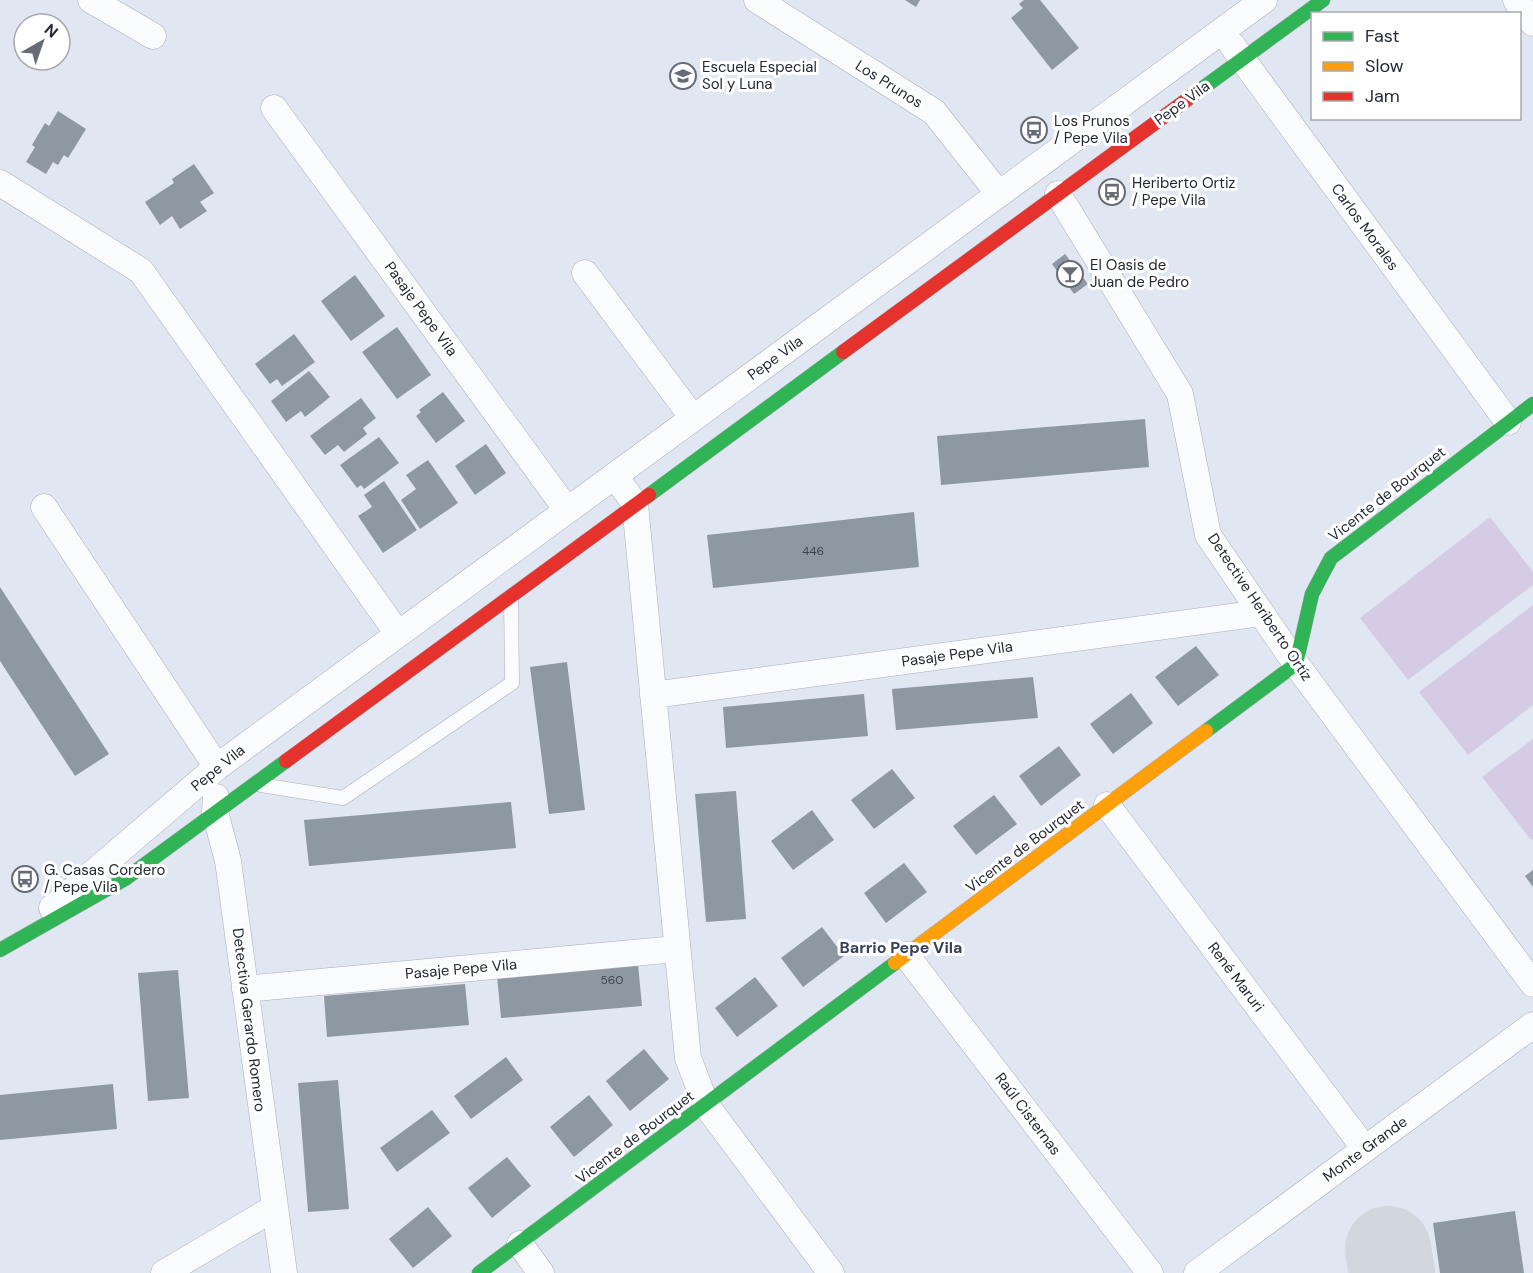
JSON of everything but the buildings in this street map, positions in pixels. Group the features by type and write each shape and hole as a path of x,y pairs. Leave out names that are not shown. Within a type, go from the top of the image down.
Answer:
{"street":[{"path":"91,0 153,36"},
{"name":"Los Prunos","path":"757,0 933,112 999,194"},
{"name":"Pepe Vila","path":"7,946 217,767 1264,0"},
{"name":"Pepe Vila","path":"7,946 125,879 1323,0"},
{"path":"1516,0 1533,23"},
{"name":"Carlos Morales","path":"1222,31 1508,422"},
{"name":"Pasaje Pepe Vila","path":"274,108 567,510"},
{"path":"0,183 141,271 398,634"},
{"name":"Detective Heriberto Ortíz","path":"1058,194 1180,394 1208,535 1296,664 1533,984"},
{"path":"936,240 955,270"},
{"path":"585,273 693,418"},
{"name":"Vicente de Bourquet","path":"479,1273 1296,664 1312,594 1331,558 1362,532 1533,404"},
{"path":"615,476 635,504 688,1058 706,1105 831,1273"},
{"path":"44,507 217,767"},
{"path":"434,608 454,637"},
{"name":"Pasaje Pepe Vila","path":"653,695 1261,612"},
{"name":"Detectiva Gerardo Romero","path":"217,767 215,812 228,861 284,1273"},
{"name":"René Maruri","path":"1107,806 1365,1149"},
{"name":"Pasaje Pepe Vila","path":"245,989 676,949"},
{"name":"Raúl Cisternas","path":"906,955 1150,1273"},
{"name":"Monte Grande","path":"1197,1273 1533,1025"},
{"path":"164,1273 274,1208"},
{"path":"520,1244 541,1273"}],"lane":[{"path":"254,784 343,798 512,683 511,595"}],"shaded area":[{"path":"1490,517 1533,572 1533,585 1408,680 1360,618"},
{"path":"1533,605 1533,705 1468,755 1419,692"},
{"path":"1533,739 1533,839 1531,840 1482,777"}],"taxiway":[{"path":"1388,1249 1392,1273"}],"traffic: fast":[{"path":"1196,93 1323,0"},
{"path":"649,495 843,352"},
{"path":"1206,731 1296,664 1312,594 1331,558 1533,404"},
{"path":"0,950 125,879 286,761"},
{"path":"479,1273 895,963"}],"traffic: slow":[{"path":"895,963 1206,731"}],"traffic: jam":[{"path":"843,352 1196,93"},
{"path":"286,761 649,495"}],"place":[{"name":"Escuela Especial Sol y Luna","path":"683,76"},
{"name":"Los Prunos / Pepe Vila","path":"1034,130"},
{"name":"Heriberto Ortiz / Pepe Vila","path":"1112,192"},
{"name":"El Oasis de Juan de Pedro","path":"1070,274"},
{"name":"G. Casas Cordero / Pepe Vila","path":"25,879"}],"district":[{"name":"Barrio Pepe Vila","path":"901,947"}]}
